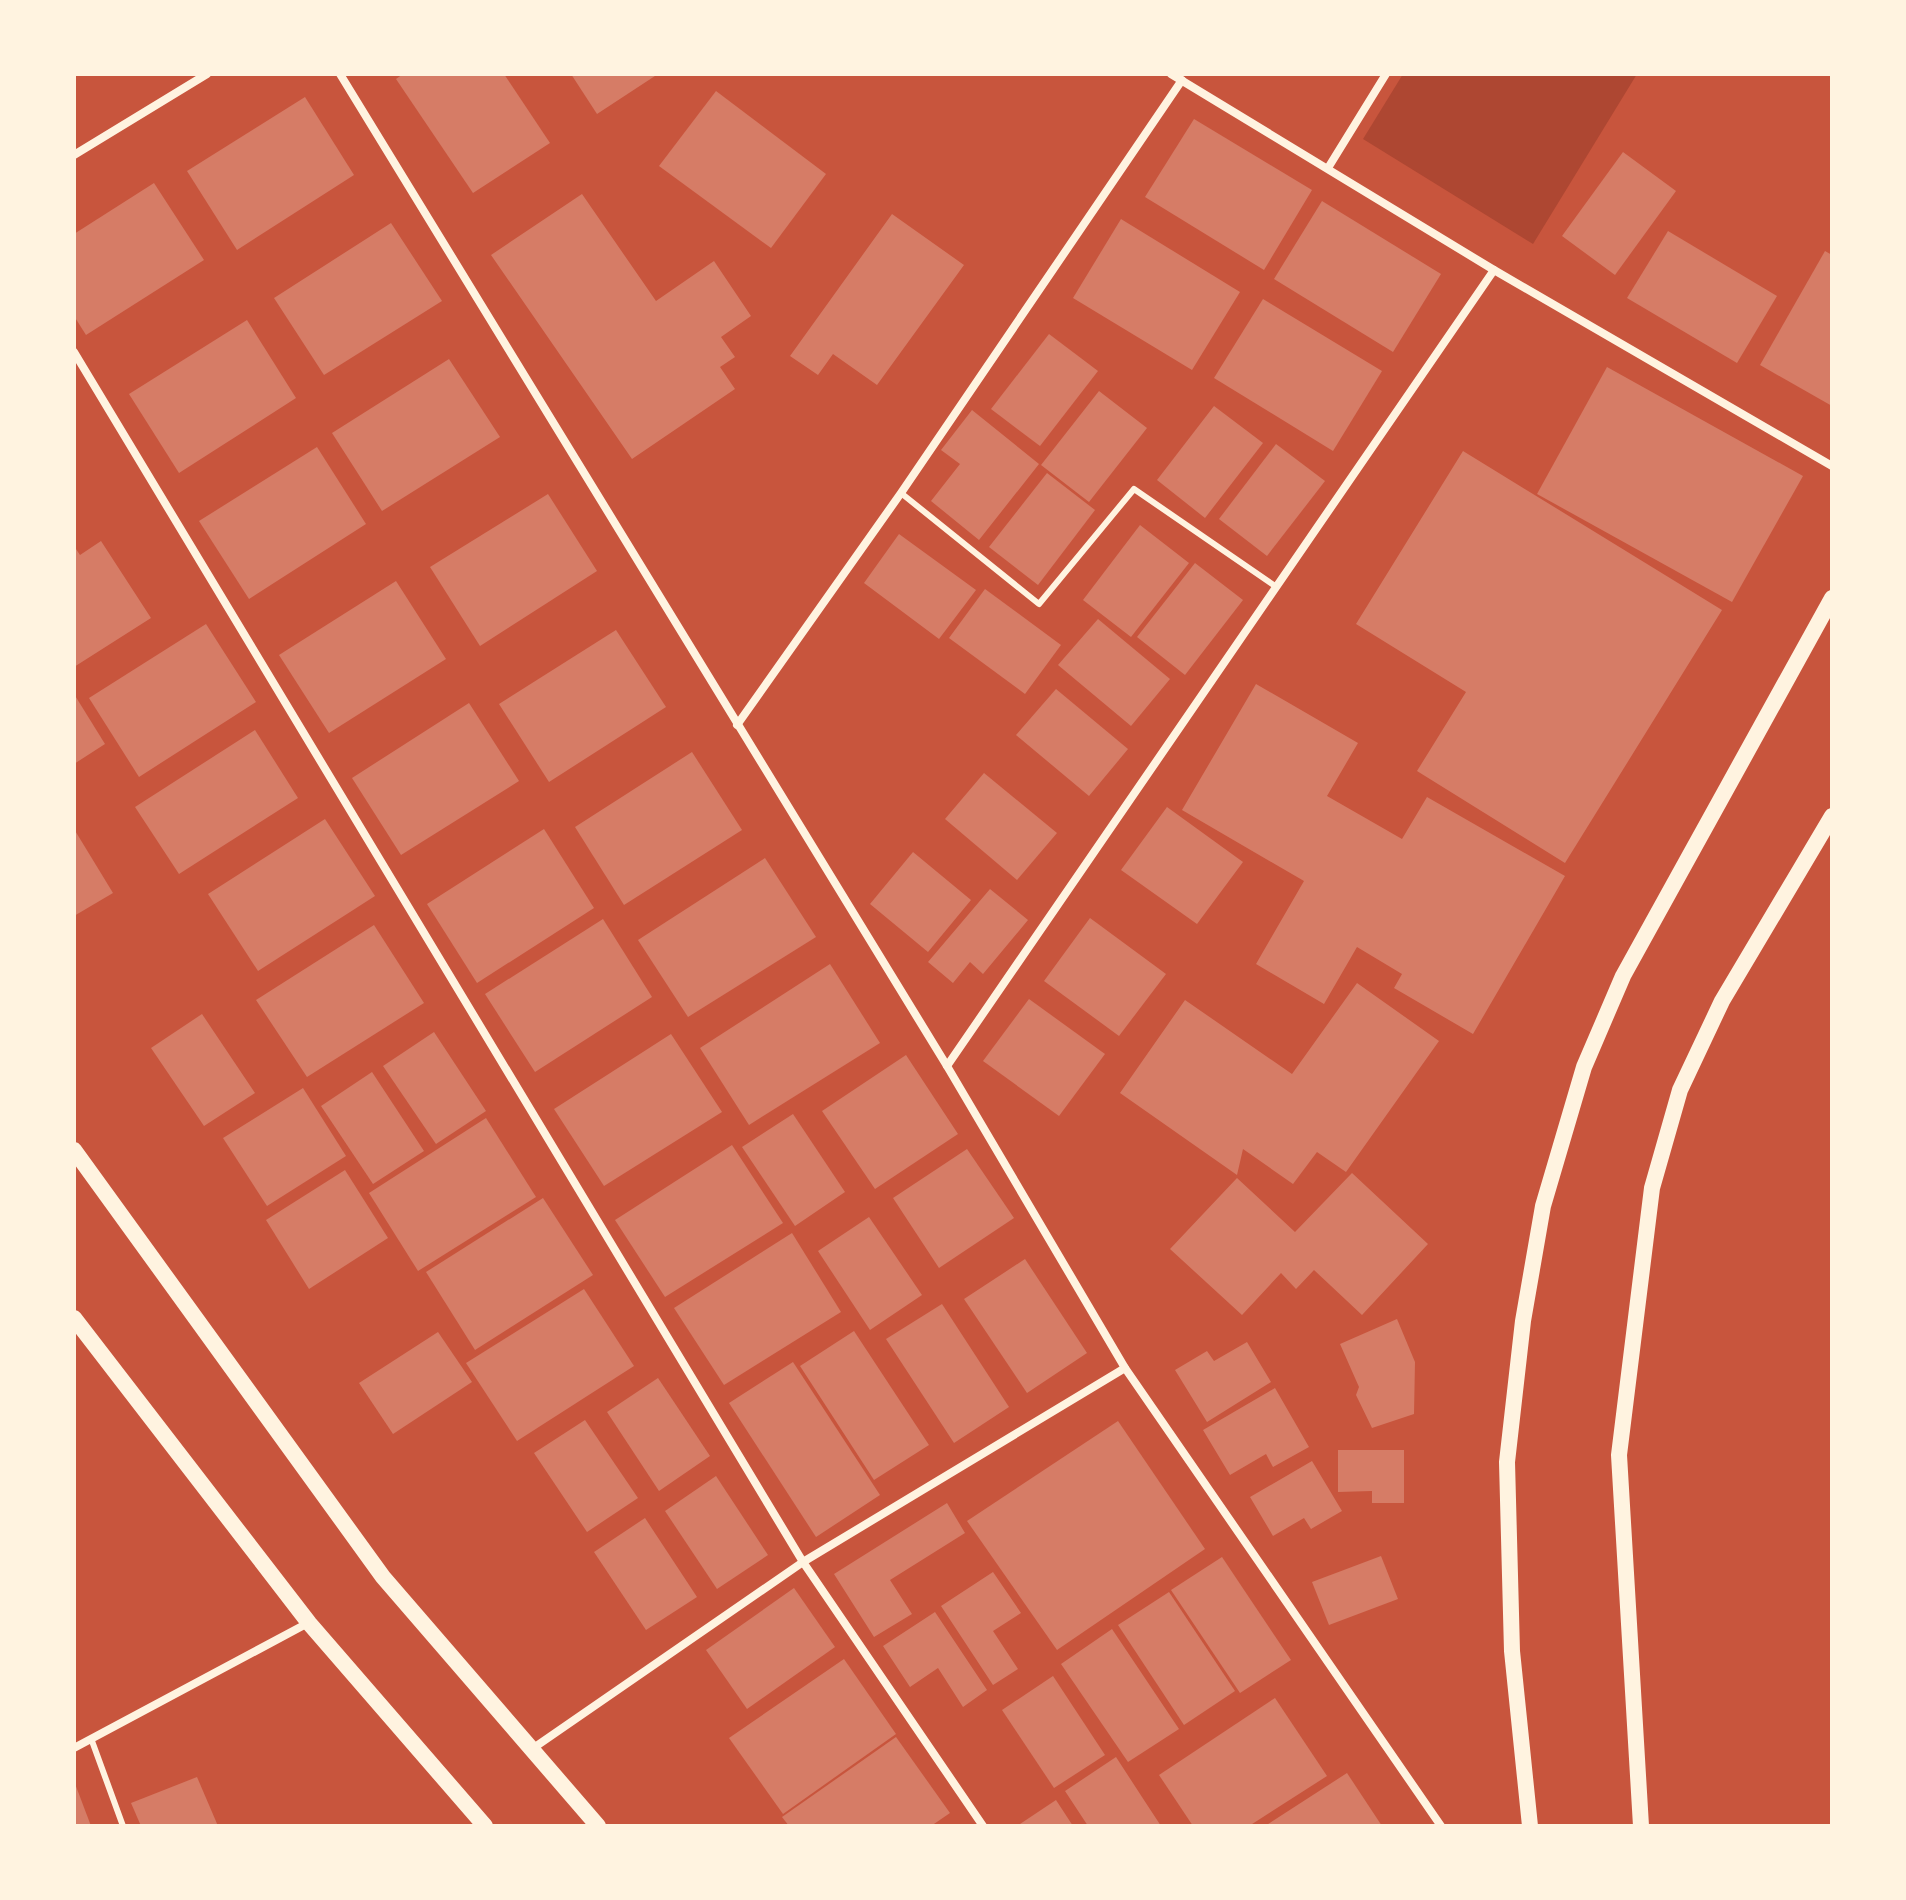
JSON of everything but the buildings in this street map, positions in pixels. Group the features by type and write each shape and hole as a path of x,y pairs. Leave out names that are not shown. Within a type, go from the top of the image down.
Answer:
{"main road":[{"path":"1530,1826 1512,1651 1507,1462 1523,1321 1543,1206 1584,1067 1623,976 1832,598"},
{"path":"1641,1826 1619,1455 1652,1188 1680,1090 1722,1001 1832,816"},
{"path":"74,1150 383,1577 598,1826"},
{"path":"74,1318 309,1623 485,1826"}],"street":[{"path":"74,155 207,74"},
{"path":"340,74 947,1066 1125,1368 1441,1826"},
{"path":"1171,74 1494,270 1832,466"},
{"path":"1328,168 1386,74"},
{"path":"737,725 901,493 1182,80"},
{"path":"947,1066 1494,270"},
{"path":"74,352 803,1562 983,1826"},
{"path":"531,1750 803,1562 1125,1368"},
{"path":"74,1748 309,1623"}],"lane":[{"path":"901,493 1039,604 1134,489 1275,586"},
{"path":"92,1741 123,1826"}],"shaded area":[{"path":"1403,74 1637,74 1533,244 1363,139"}]}
